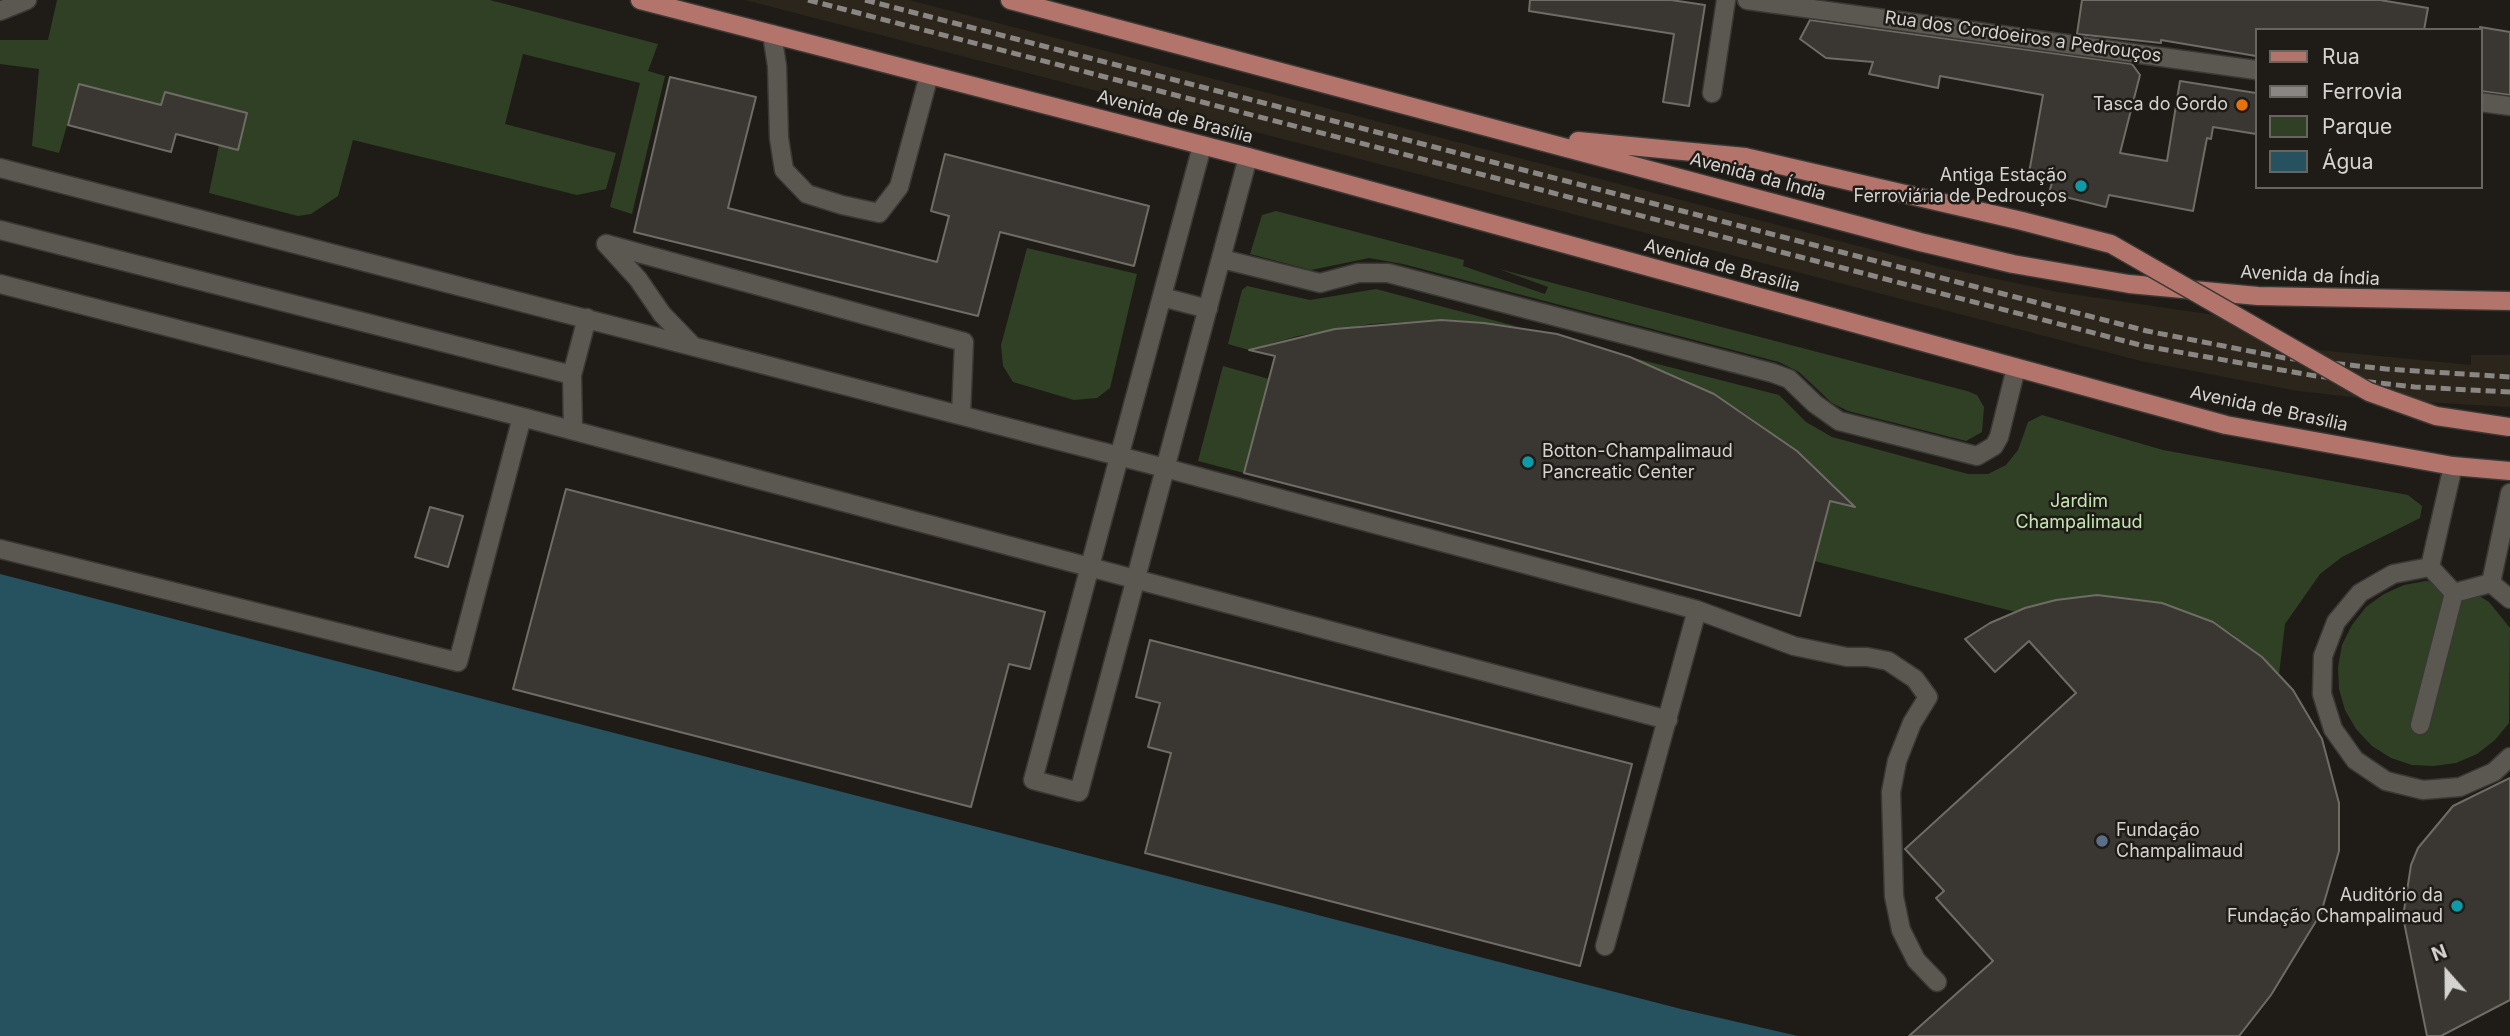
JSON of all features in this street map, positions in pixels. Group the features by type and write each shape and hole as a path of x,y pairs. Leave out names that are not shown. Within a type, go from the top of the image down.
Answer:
{"main road":[{"name":"Avenida de Brasília","path":"640,0 1248,158 2226,425 2453,466 2510,471"},
{"name":"Avenida da Índia","path":"1010,0 1920,242 2064,273 2129,284 2259,296 2510,301"},
{"path":"1528,136 1745,158 2022,220 2111,244 2370,391 2436,416 2510,428"}],"street":[{"path":"0,11 27,0"},
{"path":"1712,93 1726,0"},
{"name":"Rua dos Cordoeiros a Pedrouços","path":"1747,0 2254,70"},
{"path":"772,34 777,66 779,138 783,170 807,194 842,205 879,213 899,187 929,75"},
{"path":"2482,102 2510,106"},
{"path":"1202,146 1033,780 1079,792 1248,158"},
{"path":"0,168 1118,455 1697,610 1794,646 1847,657 1888,661 1915,679 1928,698 1912,723 1897,761 1891,792 1894,896 1901,930 1916,960 1937,982"},
{"path":"0,230 572,375"},
{"path":"693,346 662,314 638,279 606,244 964,342 961,415"},
{"path":"1222,260 1320,283 1372,271 1401,276 1773,373 1789,379 1815,404 1839,421 1977,456 1994,446 1999,438 2016,368"},
{"path":"0,284 573,430 1668,720"},
{"path":"1162,297 1208,309"},
{"path":"573,430 572,375 587,318"},
{"path":"0,549 458,662 522,417"},
{"path":"2430,567 2453,466"},
{"path":"2491,583 2510,493"},
{"path":"2430,567 2454,593"},
{"path":"2430,567 2393,574 2360,593 2336,622 2323,656 2322,694 2333,729 2355,760 2386,781 2423,790 2460,787 2494,772 2510,757"},
{"path":"2454,593 2491,583"},
{"path":"2491,583 2510,599"},
{"path":"2420,725 2454,593"},
{"path":"1605,946 1697,610"}],"shaded area":[{"path":"745,0 909,0 1936,266 2058,292 2221,316 2319,350 2471,365 2471,355 2510,355 2510,407 2369,399 2298,391 2141,361"}],"green space":[{"path":"57,0 490,0 658,44 648,71 665,76 632,214 610,207 640,83 523,54 505,124 616,153 606,189 577,195 353,140 338,196 311,214 298,216 209,193 219,145 238,150 247,113 165,92 161,105 79,84 59,153 32,146 39,69 0,64 0,40 48,40"},
{"path":"1276,211 1464,260 1463,266 1545,294 1548,287 1499,269 1967,391 1977,395 1984,407 1982,432 1966,441 1848,411 1832,403 1799,372 1779,362 1403,264 1369,258 1311,270 1250,254 1262,215"},
{"path":"1027,248 1137,274 1110,388 1097,398 1074,400 1013,382 1003,366 1001,345"},
{"path":"1247,286 1310,300 1376,289 1519,327 1441,320 1371,324 1298,336 1249,350 1228,344 1242,290"},
{"name":"Jardim Champalimaud","path":"1630,357 1779,395 1806,422 1832,437 1968,474 1988,474 2006,465 2018,450 2028,422 2042,415 2163,450 2408,495 2422,506 2420,518 2342,557 2320,574 2285,624 2279,674 2231,633 2196,615 2162,603 2097,595 2056,600 2016,612 1814,561 1830,501 1854,507 1797,451 1741,411 1688,381"},
{"path":"1223,366 1269,379 1244,473 1198,461"},
{"path":"2426,581 2449,583 2470,590 2489,602 2510,628 2509,723 2495,740 2477,754 2456,763 2434,766 2412,765 2391,758 2372,746 2356,729 2345,710 2339,689 2338,667 2342,645 2352,625 2366,607 2384,594 2404,585"}],"water":[{"path":"0,574 1681,1009 1798,1036 0,1036"}],"building":[{"path":"1530,0 1671,0 1705,5 1689,106 1663,102 1674,34 1529,11"},
{"path":"2082,0 2380,0 2428,8 2424,28 2254,28 2254,56 2161,40 2161,43 2077,34"},
{"path":"1810,20 2132,64 2140,75 2120,153 2167,161 2180,81 2254,93 2254,134 2213,127 2211,139 2207,138 2193,211 2109,195 2106,207 2049,193 2053,179 2029,173 2043,95 1940,76 1938,88 1869,74 1873,62 1826,58 1800,39"},
{"path":"2480,28 2510,32 2510,95 2482,91"},
{"path":"670,77 756,97 728,208 937,262 949,216 931,211 945,154 1149,206 1134,266 1000,232 978,316 634,232"},
{"path":"79,84 161,105 165,92 247,113 238,150 176,134 171,152 68,125"},
{"name":"Botton-Champalimaud Pancreatic Center","path":"1441,320 1484,323 1557,334 1630,357 1714,394 1797,451 1855,507 1830,501 1800,616 1244,473 1275,356 1249,350 1335,329"},
{"path":"566,489 1045,612 1030,669 1009,664 971,807 513,689"},
{"path":"430,507 463,516 448,567 415,557"},
{"path":"2097,595 2162,603 2213,622 2262,657 2293,690 2322,739 2339,803 2339,851 2321,913 2271,995 2239,1036 1909,1036 1993,961 1936,898 1944,891 1905,849 2076,693 2029,641 1995,672 1965,639 1990,623 2025,608 2056,600"},
{"path":"1150,640 1632,764 1580,966 1145,853 1171,753 1148,747 1160,703 1136,697"},
{"name":"Auditório da Fundação Champalimaud","path":"2510,778 2510,1000 2441,1036 2427,1036 2403,917 2411,865 2418,848 2453,806"}],"railway":[{"path":"808,0 2144,346 2316,376 2415,387 2510,392"},
{"path":"865,0 2147,331 2285,358 2386,369 2510,377"}],"place":[{"name":"Tasca do Gordo","path":"2242,105"},
{"name":"Antiga Estação Ferroviária de Pedrouços","path":"2081,186"},
{"name":"Botton-Champalimaud Pancreatic Center","path":"1528,462"},
{"name":"Fundação Champalimaud","path":"2102,841"},
{"name":"Auditório da Fundação Champalimaud","path":"2457,906"}]}
